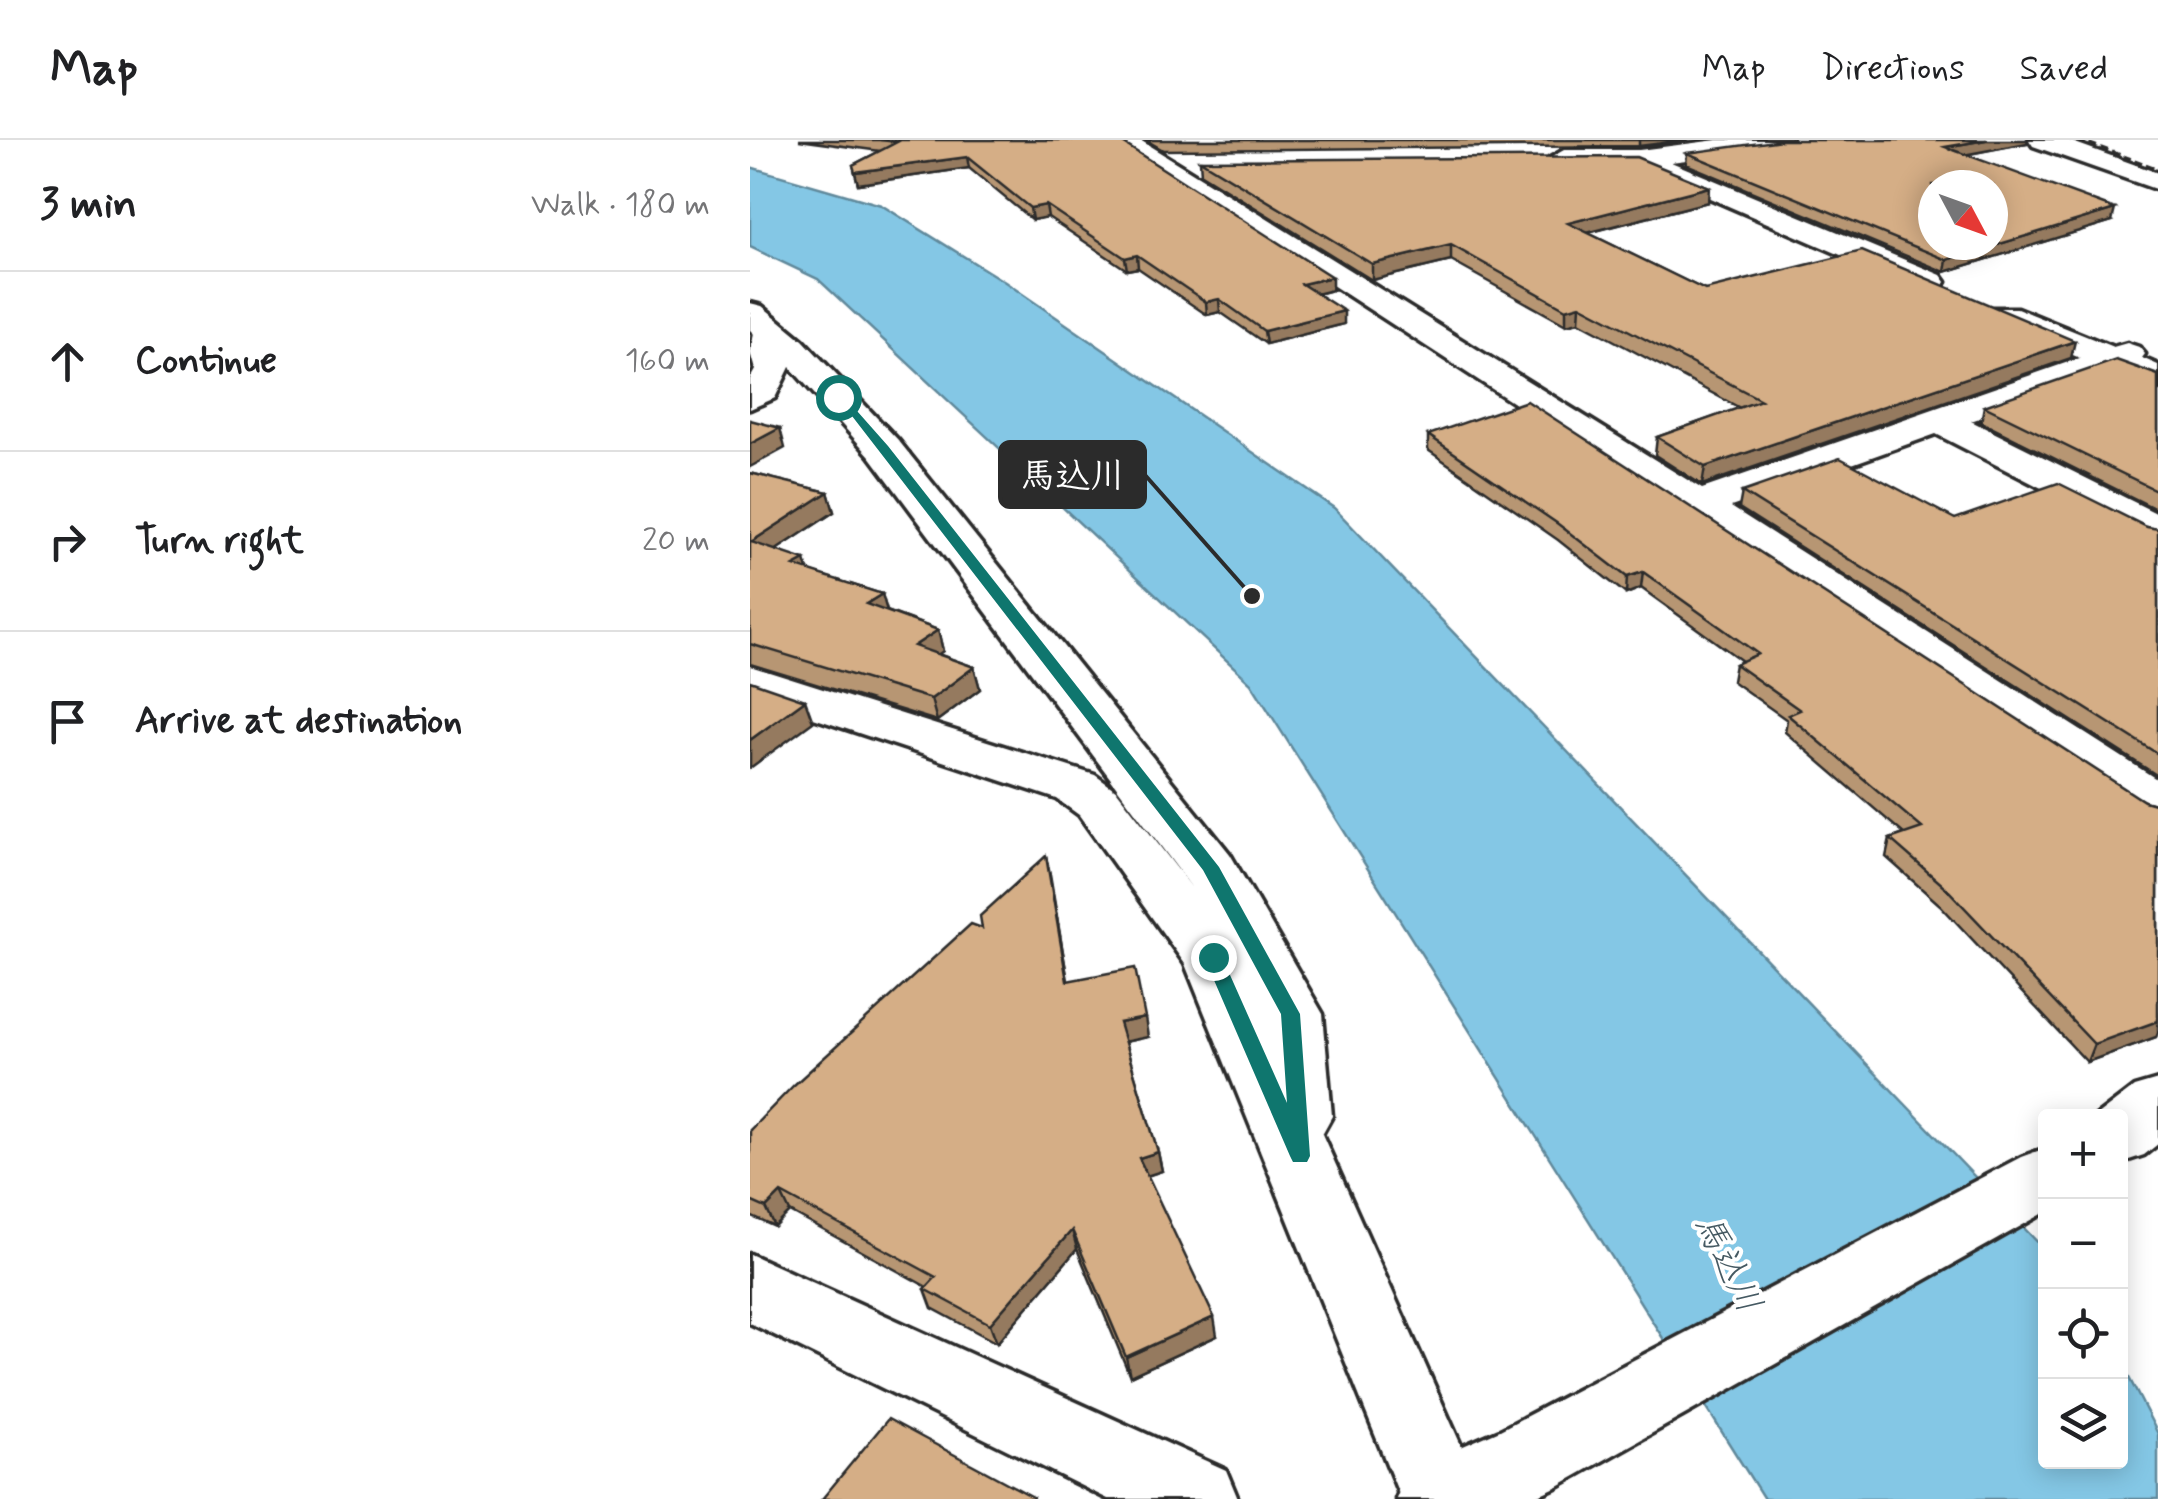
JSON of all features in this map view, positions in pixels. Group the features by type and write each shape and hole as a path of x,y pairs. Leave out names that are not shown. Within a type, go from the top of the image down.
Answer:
{"street":[{"path":"1122,140 1176,161 2158,804"},
{"path":"1542,158 1639,158 1779,140"},
{"path":"2042,140 2158,182"},
{"path":"1639,158 2158,378"},
{"path":"750,398 770,380 773,370 762,322"},
{"path":"762,322 884,448 1210,867 1291,1014 1300,1156"},
{"path":"1698,504 2158,344"},
{"path":"1938,420 2158,532"},
{"path":"750,681 1076,787 1098,803 1213,957 1441,1498 1529,1458 2038,1180"},
{"path":"750,1288 1196,1499"}],"water":[{"path":"750,167 881,205 1005,282 1334,508 2038,1243 2038,1469 2128,1469 2128,1376 2158,1434 2158,1499 1764,1499 1251,683 818,279 750,247"}],"building":[{"path":"880,140 1118,140 1332,277 1302,284 1344,311 1264,331 1219,299 1206,302 1137,255 1125,258 1046,205 1030,208 967,157 855,172 853,165 897,142"},
{"path":"1782,140 1986,140 1945,147 2115,209 2008,241 2008,170 1918,170 1918,248 1687,153"},
{"path":"1636,157 1709,187 1568,223 1705,290 1862,251 2075,341 1705,467 1657,437 1761,400 1580,305 1566,309 1451,245 1372,264 1200,160"},
{"path":"2116,360 2158,375 2158,491 1984,406"},
{"path":"1527,401 2144,801 2158,805 2158,1021 2094,1044 1945,887 1890,839 1922,828 1788,715 1800,710 1735,664 1758,654 1643,572 1627,577 1558,524 1428,435"},
{"path":"750,420 780,428 750,444"},
{"path":"1840,458 1955,519 2058,483 2158,529 2158,754 1742,492"},
{"path":"750,473 828,492 751,542 805,560 794,566 882,594 866,604 938,630 914,646 974,667 931,699 750,644"},
{"path":"750,681 805,700 750,740"},
{"path":"1046,856 1067,981 1135,968 1145,1018 1119,1023 1158,1152 1139,1158 1214,1317 1126,1357 1072,1230 990,1324 925,1289 936,1277 781,1193 766,1208 750,1201 750,1130 971,924 982,928 980,916"},
{"path":"888,1419 1033,1497 1032,1499 822,1499"}],"railway":[{"path":"2078,140 2158,169"}],"place":[{"name":"馬込川","path":"1252,596"}],"route":[{"path":"838,397 884,448 1210,867 1291,1014 1300,1156 1213,957"}]}
